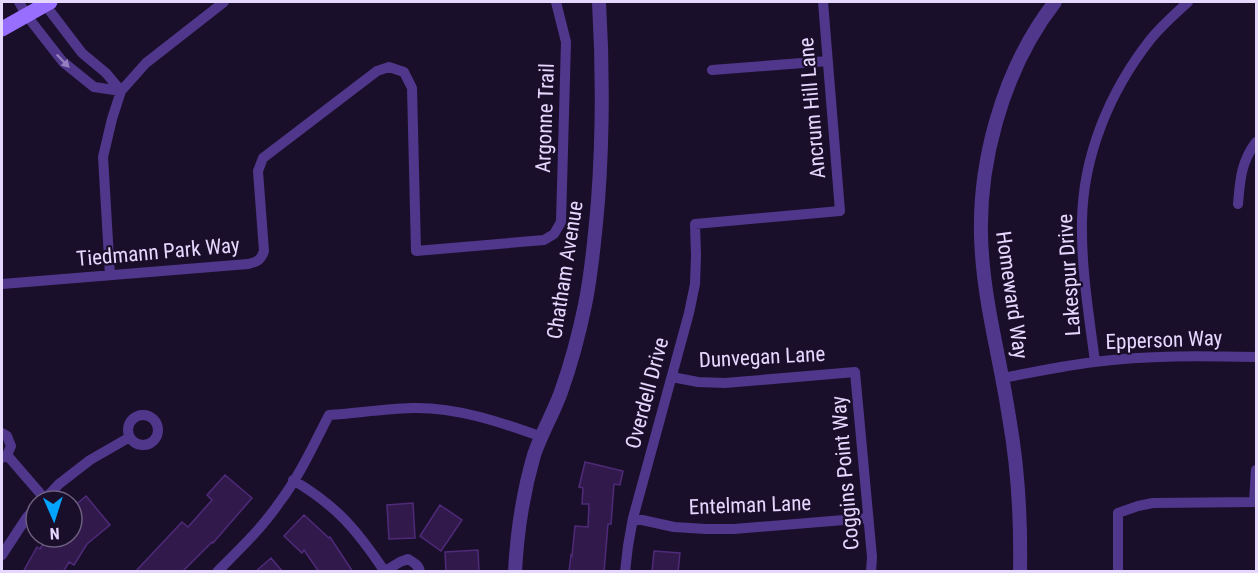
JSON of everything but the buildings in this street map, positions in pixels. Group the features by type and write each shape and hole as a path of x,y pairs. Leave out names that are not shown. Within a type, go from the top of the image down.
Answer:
{"main road":[{"path":"2,29 46,3"}],"street":[{"path":"19,2 27,16 63,62 94,87 121,91"},
{"path":"110,275 103,157 121,91 146,63 224,2"},
{"name":"Argonne Trail","path":"554,234 561,222 566,42 556,2"},
{"name":"Chatham Avenue","path":"515,572 518,531 535,453 573,355 585,304 595,236 602,145 599,2"},
{"name":"Ancrum Hill Lane","path":"694,224 840,211 823,2"},
{"name":"Homeward Way","path":"1020,572 1016,475 1010,420 987,299 982,255 982,209 985,174 1000,109 1010,81 1036,29 1055,2"},
{"name":"Lakespur Drive","path":"1095,362 1082,245 1084,192 1088,167 1116,90 1150,39 1188,2"},
{"path":"46,3 82,53 106,73 121,91"},
{"path":"712,70 828,62"},
{"name":"Tiedmann Park Way","path":"2,284 257,262 264,251 258,171 263,158 377,71 389,67 404,72 412,88 416,251 544,240 554,234"},
{"path":"1238,204 1240,176 1249,152 1257,142"},
{"name":"Overdell Drive","path":"625,572 633,518 689,313 696,255 694,224"},
{"name":"Epperson Way","path":"1003,378 1095,362 1156,357 1257,357"},
{"name":"Dunvegan Lane","path":"672,377 698,382 725,383 855,372"},
{"name":"Coggins Point Way","path":"855,372 871,572"},
{"path":"217,572 280,503 329,415 414,408 450,411 486,418 542,436"},
{"path":"2,433 10,440 11,446 4,456 34,489"},
{"path":"54,489 90,460 130,437"},
{"path":"1118,572 1118,513 1153,503 1255,502 1257,470"},
{"path":"293,480 314,492 334,508 351,525 385,571 408,559 415,563 420,572"},
{"name":"Entelman Lane","path":"633,518 674,527 734,529 868,518"},
{"path":"2,555 24,522"}]}
